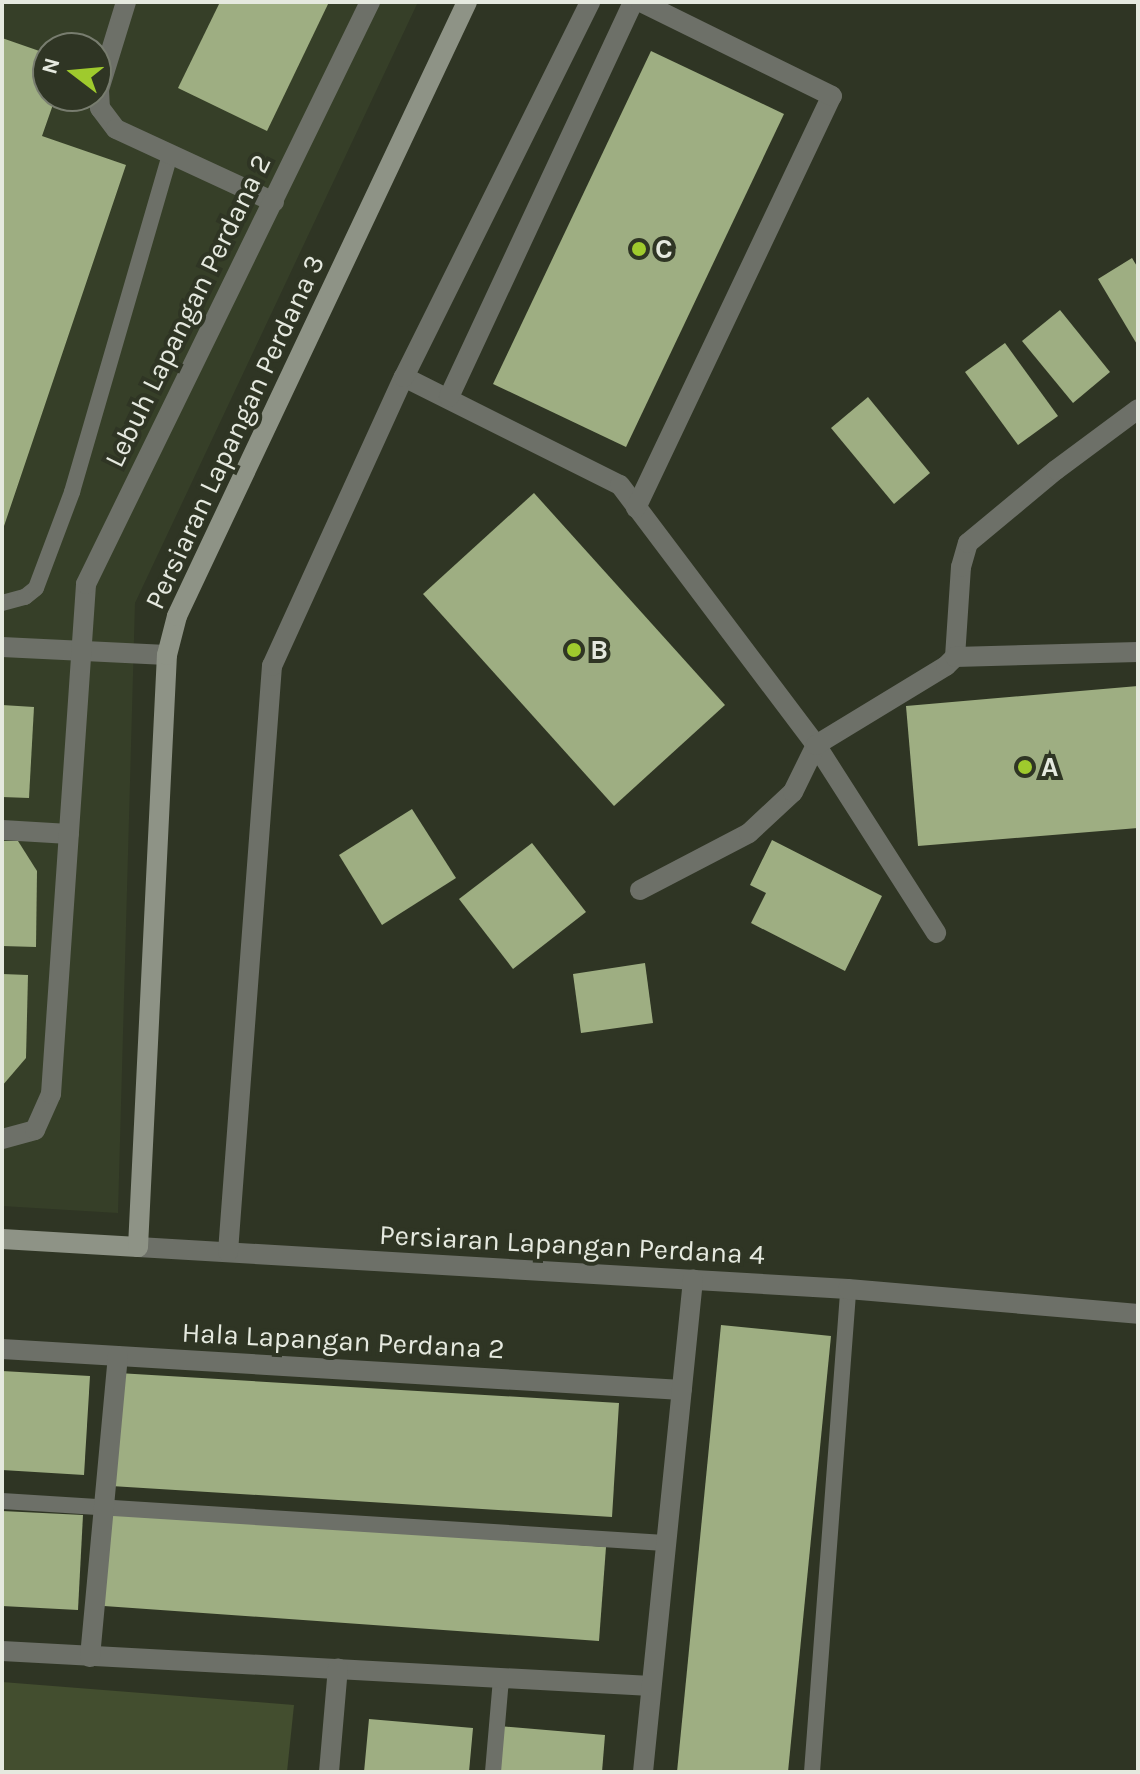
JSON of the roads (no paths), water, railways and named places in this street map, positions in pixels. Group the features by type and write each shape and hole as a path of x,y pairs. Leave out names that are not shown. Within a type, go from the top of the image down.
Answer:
{"street":[{"path":"126,2 99,90 100,108 116,129 274,202"},
{"name":"Lebuh Lapangan Perdana 2","path":"2,1139 35,1130 51,1094 86,584 370,2"},
{"name":"Persiaran Lapangan Perdana 3","path":"138,1247 167,655 177,616 467,2"},
{"path":"228,1252 272,666 404,377 590,2"},
{"path":"449,397 633,2"},
{"path":"636,508 832,96 641,2"},
{"path":"404,377 620,485 816,745 936,933"},
{"path":"640,890 749,833 793,792 816,745 946,666 955,657 961,567 968,543 1056,470 1138,409"},
{"path":"2,647 167,655"},
{"path":"955,657 1138,652"},
{"path":"2,830 69,834"},
{"name":"Persiaran Lapangan Perdana 4","path":"2,1239 848,1289 1138,1314"},
{"path":"643,1772 693,1280"},
{"name":"Hala Lapangan Perdana 2","path":"2,1349 682,1390"},
{"path":"90,1657 118,1356"},
{"path":"2,1651 651,1686"},
{"path":"329,1772 338,1668"}],"lane":[{"path":"2,603 25,597 36,588 67,506 170,154"},
{"path":"812,1772 848,1289"},
{"path":"2,1501 665,1543"},
{"path":"493,1772 501,1679"}],"place":[{"name":"C","path":"639,249"},
{"name":"B","path":"574,650"},
{"name":"A","path":"1025,767"}]}
